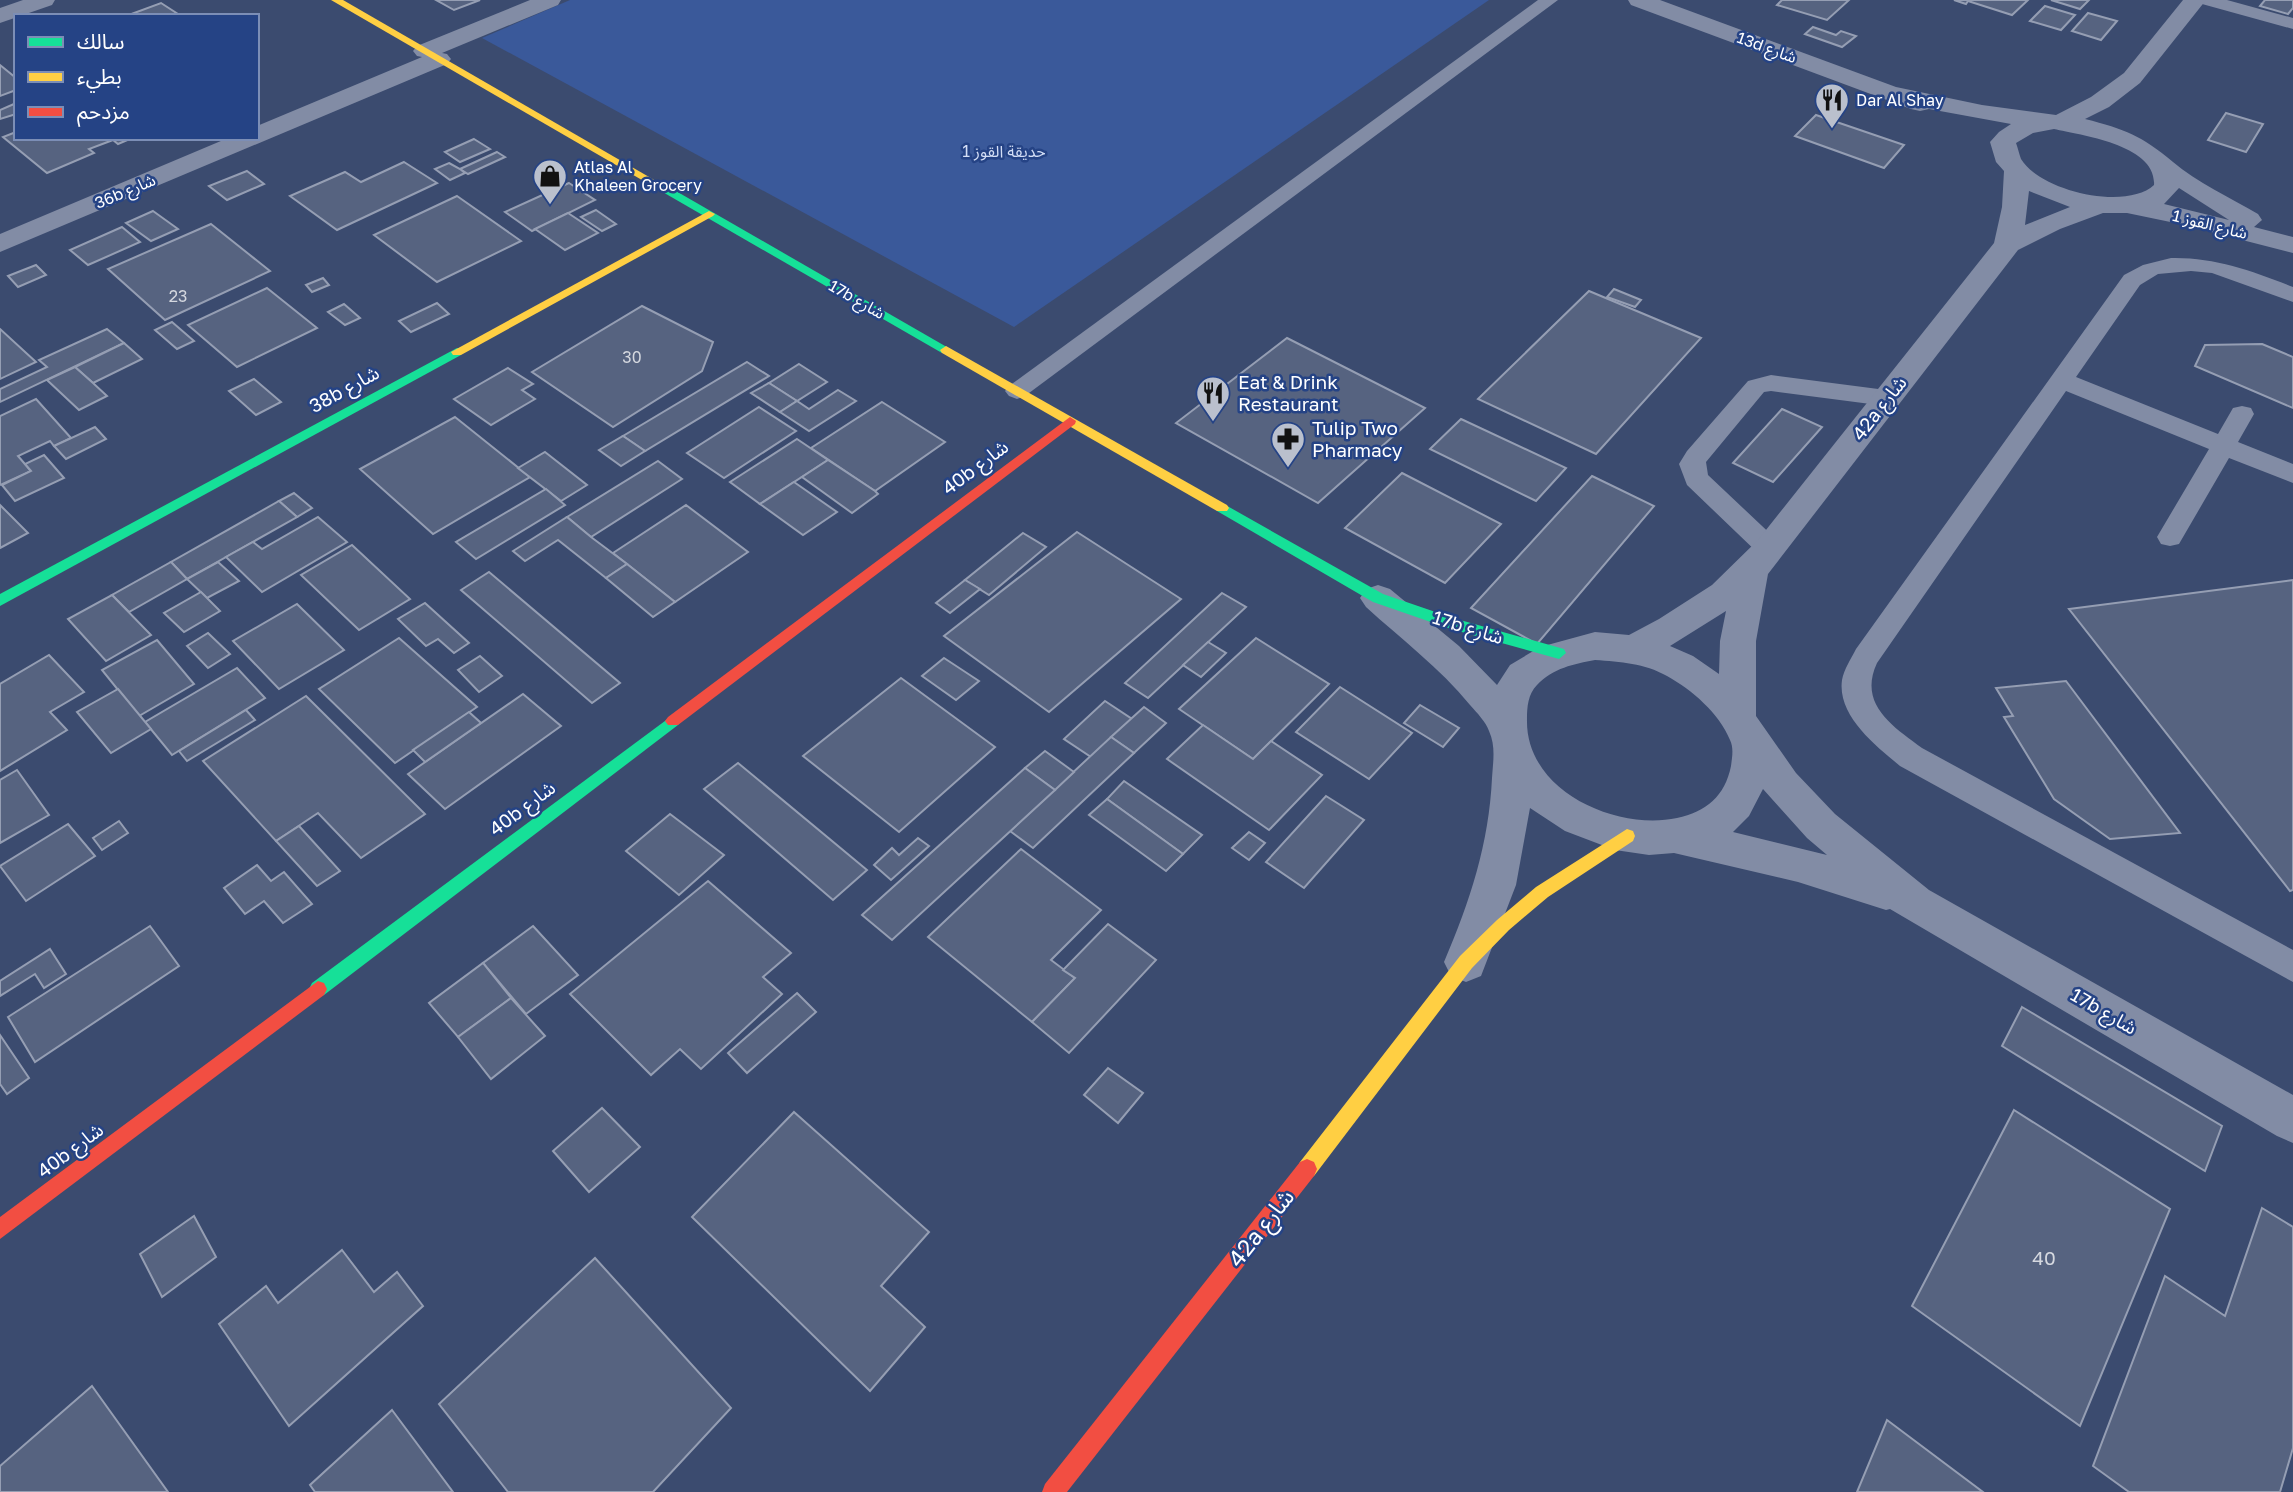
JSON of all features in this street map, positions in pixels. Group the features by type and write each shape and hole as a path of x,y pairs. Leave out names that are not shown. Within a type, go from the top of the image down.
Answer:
{"street":[{"path":"0,16 44,0"},
{"name":"17b شارع","path":"336,0 1378,598 1460,666 1485,693 1509,739"},
{"path":"259,134 550,0"},
{"name":"13d شارع","path":"1639,0 1896,94 1954,121 2052,193 2099,205"},
{"path":"2009,163 2003,142 2011,132 2027,126 2054,123 2100,102 2132,78 2195,0"},
{"path":"2099,205 2127,205 2158,196 2166,188 2167,178 2136,114 2132,78"},
{"name":"13d شارع","path":"1896,94 1971,110 2054,123"},
{"name":"شارع القوز 1","path":"2054,123 2108,132 2156,160 2223,206 2293,245"},
{"name":"36b شارع","path":"0,244 245,140"},
{"name":"42a شارع","path":"2008,244 2015,207 2009,163"},
{"name":"42a شارع","path":"1633,649 1699,614 1760,561 2008,244 2050,223 2099,205"},
{"name":"شارع القوز 1","path":"2127,205 2182,216 2293,245"},
{"name":"38b شارع","path":"0,601 709,214"},
{"name":"40b شارع","path":"0,1229 1070,421"},
{"name":"42a شارع","path":"1744,731 1738,641 1760,561"},
{"name":"17b شارع","path":"1378,598 1451,623 1559,653"},
{"path":"1595,646 1633,649 1675,663 1711,687 1744,731 1750,774 1739,801 1716,822 1678,837 1627,836 1578,820 1538,791 1509,739 1508,701 1520,681 1536,664 1559,653 1595,646"},
{"name":"17b شارع","path":"1744,731 1782,785 1821,827 1914,903 2293,1120"},
{"name":"42a شارع","path":"1466,962 1488,910 1504,858 1511,807 1509,739"},
{"name":"42a شارع","path":"1053,1492 1246,1249 1466,962 1503,925 1542,892 1627,836"},
{"name":"17b شارع","path":"1678,837 1798,864 1914,903"}],"lane":[{"path":"1017,391 1549,0"},
{"path":"2208,0 2293,24"},
{"path":"2293,295 2231,271 2199,265 2170,265 2147,270 2132,280 1866,657 1856,679 1861,706 1880,733 1911,757 2293,967"},
{"path":"2061,380 2293,474"},
{"path":"1760,561 1696,479 1692,464 1696,457 1756,386 1771,383 1886,398"},
{"path":"2170,537 2242,414"}],"green space":[{"name":"حديقة القوز 1","path":"570,0 1489,0 1014,327 482,38"}],"building":[{"path":"436,0 480,0 454,10"},
{"path":"1782,0 1849,0 1827,20 1777,5"},
{"path":"1954,0 2028,0 2012,15 1968,1 1966,4"},
{"path":"2051,0 2089,0 2080,9"},
{"path":"2265,0 2293,0 2293,8 2288,14 2260,6"},
{"path":"161,3 178,14 131,14"},
{"path":"2045,6 2075,15 2061,30 2030,21"},
{"path":"2088,13 2117,21 2101,40 2072,31"},
{"path":"1813,27 1836,35 1841,31 1856,36 1842,47 1805,34"},
{"path":"0,65 14,76 14,91 0,96"},
{"path":"14,104 14,115 0,119 0,110"},
{"path":"2226,113 2263,124 2246,152 2208,140"},
{"path":"1816,115 1904,145 1884,168 1795,136"},
{"path":"14,133 14,140 113,140 89,149 94,153 47,173 3,137"},
{"path":"474,139 490,149 460,162 445,152"},
{"path":"497,152 505,157 468,174 460,169"},
{"path":"404,162 437,183 337,230 290,196 345,172 361,182"},
{"path":"449,163 465,173 450,180 435,169"},
{"path":"247,171 264,184 227,200 209,186"},
{"name":"Atlas Al Khaleen Grocery","path":"569,183 595,200 532,231 505,212"},
{"path":"457,196 521,241 437,282 374,235"},
{"path":"596,210 616,224 602,231 581,217"},
{"path":"153,211 178,229 151,241 126,223"},
{"path":"568,213 598,233 565,250 535,229"},
{"path":"211,224 270,271 165,320 108,269"},
{"path":"122,227 140,242 88,265 70,250"},
{"path":"36,265 46,275 18,287 8,276"},
{"path":"323,278 329,285 312,292 306,285"},
{"path":"267,288 317,328 237,367 188,325"},
{"path":"1614,289 1641,300 1635,307 1607,297"},
{"path":"1589,291 1701,338 1596,454 1478,399"},
{"path":"437,303 449,314 411,332 399,321"},
{"path":"344,304 360,318 345,325 328,312"},
{"path":"642,306 713,342 702,371 613,427 532,372"},
{"path":"172,322 194,341 177,349 155,330"},
{"path":"0,329 36,362 0,379"},
{"path":"107,329 124,343 0,402 0,389 47,367 39,360"},
{"path":"1287,338 1425,408 1318,503 1176,423"},
{"path":"124,343 142,359 93,383 75,367"},
{"path":"2262,344 2293,357 2293,408 2195,366 2205,345"},
{"path":"747,362 769,376 645,451 623,436"},
{"path":"799,364 827,382 797,401 769,383"},
{"path":"75,367 107,396 79,410 47,380"},
{"path":"508,368 533,384 522,390 535,399 491,425 454,399"},
{"path":"254,379 281,402 256,415 229,391"},
{"path":"769,383 797,401 780,412 751,393"},
{"path":"838,390 856,401 809,431 780,412 797,401 809,409"},
{"path":"36,399 71,438 54,446 50,441 18,456 31,471 0,485 0,416"},
{"path":"882,402 945,442 875,491 811,448"},
{"path":"759,407 796,431 724,478 687,453"},
{"path":"1782,409 1822,427 1773,482 1733,463"},
{"path":"455,417 530,477 433,534 360,469"},
{"path":"1461,419 1566,468 1536,501 1430,449"},
{"path":"95,427 106,439 66,459 54,446"},
{"path":"623,436 645,451 621,466 599,450"},
{"path":"797,439 828,460 760,504 730,482"},
{"path":"545,452 587,485 561,501 518,468"},
{"path":"44,455 64,478 15,501 2,485 31,471 25,464"},
{"path":"828,460 878,494 852,513 802,477"},
{"path":"658,461 682,479 591,537 567,517"},
{"path":"1402,473 1501,524 1445,583 1345,528"},
{"path":"1592,476 1654,506 1537,644 1471,608"},
{"path":"794,482 837,512 803,535 760,504"},
{"path":"546,489 565,505 476,559 456,542"},
{"path":"294,493 312,508 297,517 279,501"},
{"path":"279,501 297,517 187,579 171,562"},
{"path":"0,505 28,533 0,548"},
{"path":"686,505 748,552 675,602 613,553"},
{"path":"318,517 347,542 262,592 226,557 253,542 262,549"},
{"path":"567,517 627,564 606,578 558,540 525,561 513,551"},
{"path":"1077,532 1181,599 1049,712 944,636"},
{"path":"1023,533 1046,547 989,595 965,580"},
{"path":"352,545 410,599 359,630 301,575"},
{"path":"171,562 187,579 129,612 112,595"},
{"path":"218,562 239,581 207,598 187,579"},
{"path":"627,564 675,602 653,617 606,578"},
{"path":"489,572 620,683 592,703 461,590"},
{"path":"965,580 980,589 950,613 936,603"},
{"path":"2293,580 2293,890 2290,891 2069,609"},
{"path":"201,592 220,611 184,632 164,613"},
{"path":"1222,593 1246,607 1148,698 1125,683"},
{"path":"112,595 151,635 106,661 68,619"},
{"path":"425,603 469,643 454,653 438,639 426,646 398,619"},
{"path":"297,604 344,650 279,689 233,641"},
{"path":"208,633 230,654 208,668 187,646"},
{"path":"399,638 477,707 395,763 319,689"},
{"path":"1256,638 1329,684 1253,759 1179,709"},
{"path":"157,640 194,684 139,716 102,670"},
{"path":"1208,642 1226,653 1201,677 1183,665"},
{"path":"49,655 84,692 50,712 67,730 0,771 0,684"},
{"path":"480,656 502,676 479,692 458,670"},
{"path":"944,658 979,681 956,700 922,676"},
{"path":"237,668 265,698 172,755 145,722"},
{"path":"901,678 995,747 899,832 803,756"},
{"path":"2066,681 2180,833 2110,839 2054,799 2004,717 2013,716 1996,688"},
{"path":"1340,687 1412,733 1369,779 1296,732"},
{"path":"118,689 151,729 111,753 77,712"},
{"path":"523,694 561,726 445,809 408,774"},
{"path":"306,696 425,814 361,858 318,813 276,841 203,761"},
{"path":"1105,701 1132,719 1091,757 1064,739"},
{"path":"1420,705 1459,728 1443,747 1404,723"},
{"path":"1144,707 1166,723 1134,753 1111,737"},
{"path":"246,710 255,720 187,761 179,751"},
{"path":"469,712 481,723 425,762 413,750"},
{"path":"1203,725 1253,759 1271,741 1322,775 1269,830 1167,759"},
{"path":"1111,737 1134,753 1033,848 1010,831"},
{"path":"1045,751 1074,772 1055,790 1025,768"},
{"path":"738,763 867,870 833,900 704,789"},
{"path":"1025,768 1055,790 892,940 862,915"},
{"path":"17,770 49,815 0,843 0,780"},
{"path":"1124,781 1202,835 1183,854 1107,799"},
{"path":"1326,796 1364,820 1304,888 1266,862"},
{"path":"1107,799 1183,854 1166,871 1089,815"},
{"path":"670,814 724,855 679,895 626,851"},
{"path":"119,821 128,833 102,850 93,838"},
{"path":"68,824 95,856 26,901 0,866"},
{"path":"299,826 340,871 317,886 276,841"},
{"path":"1249,832 1265,843 1249,860 1232,848"},
{"path":"918,838 929,846 891,880 874,865 892,848 899,855"},
{"path":"1021,849 1101,910 1051,960 1075,978 1032,1022 928,937"},
{"path":"257,865 271,881 284,872 312,904 283,923 264,901 245,914 224,888"},
{"path":"708,881 791,953 763,977 782,994 701,1069 680,1049 651,1075 570,994"},
{"path":"1108,924 1156,960 1069,1053 1032,1022 1075,978 1063,970"},
{"path":"150,926 179,966 35,1062 8,1017"},
{"path":"533,926 578,975 526,1014 483,963"},
{"path":"50,949 66,974 44,988 35,974 0,996 0,981"},
{"path":"483,963 511,998 458,1037 429,1003"},
{"path":"797,993 816,1012 747,1073 728,1053"},
{"path":"511,998 545,1036 491,1079 458,1037"},
{"path":"2022,1007 2222,1126 2205,1171 2002,1046"},
{"path":"0,1035 29,1078 7,1094 0,1084"},
{"path":"1108,1068 1143,1093 1118,1123 1084,1095"},
{"path":"602,1108 640,1147 589,1192 553,1151"},
{"path":"2014,1110 2170,1209 2080,1426 1912,1306"},
{"path":"794,1112 929,1232 881,1286 925,1327 870,1391 692,1217"},
{"path":"2262,1208 2293,1227 2293,1448 2280,1492 2129,1492 2093,1466 2165,1276 2225,1316"},
{"path":"194,1216 216,1257 162,1297 140,1254"},
{"path":"342,1250 374,1292 397,1272 423,1306 289,1426 219,1324 266,1286 278,1303"},
{"path":"595,1258 731,1408 653,1492 508,1492 439,1404"},
{"path":"92,1386 168,1492 0,1492 0,1466"},
{"path":"392,1410 453,1492 315,1492 310,1485"},
{"path":"1887,1420 1983,1492 1857,1492"}],"traffic: fast":[{"path":"658,185 946,350"},
{"path":"0,601 457,352"},
{"path":"1222,508 1378,598 1451,623 1559,653"},
{"path":"318,989 673,721"}],"traffic: slow":[{"path":"336,0 658,185"},
{"path":"457,352 709,214"},
{"path":"946,350 1222,508"},
{"path":"1307,1169 1466,962 1503,925 1542,892 1627,836"}],"traffic: jam":[{"path":"673,721 1070,421"},
{"path":"0,1229 318,989"},
{"path":"1053,1492 1307,1169"}],"place":[{"name":"Dar Al Shay","path":"1832,130"},
{"name":"Atlas Al Khaleen Grocery","path":"550,206"},
{"name":"Eat & Drink Restaurant","path":"1213,423"},
{"name":"Tulip Two Pharmacy","path":"1288,469"}]}
